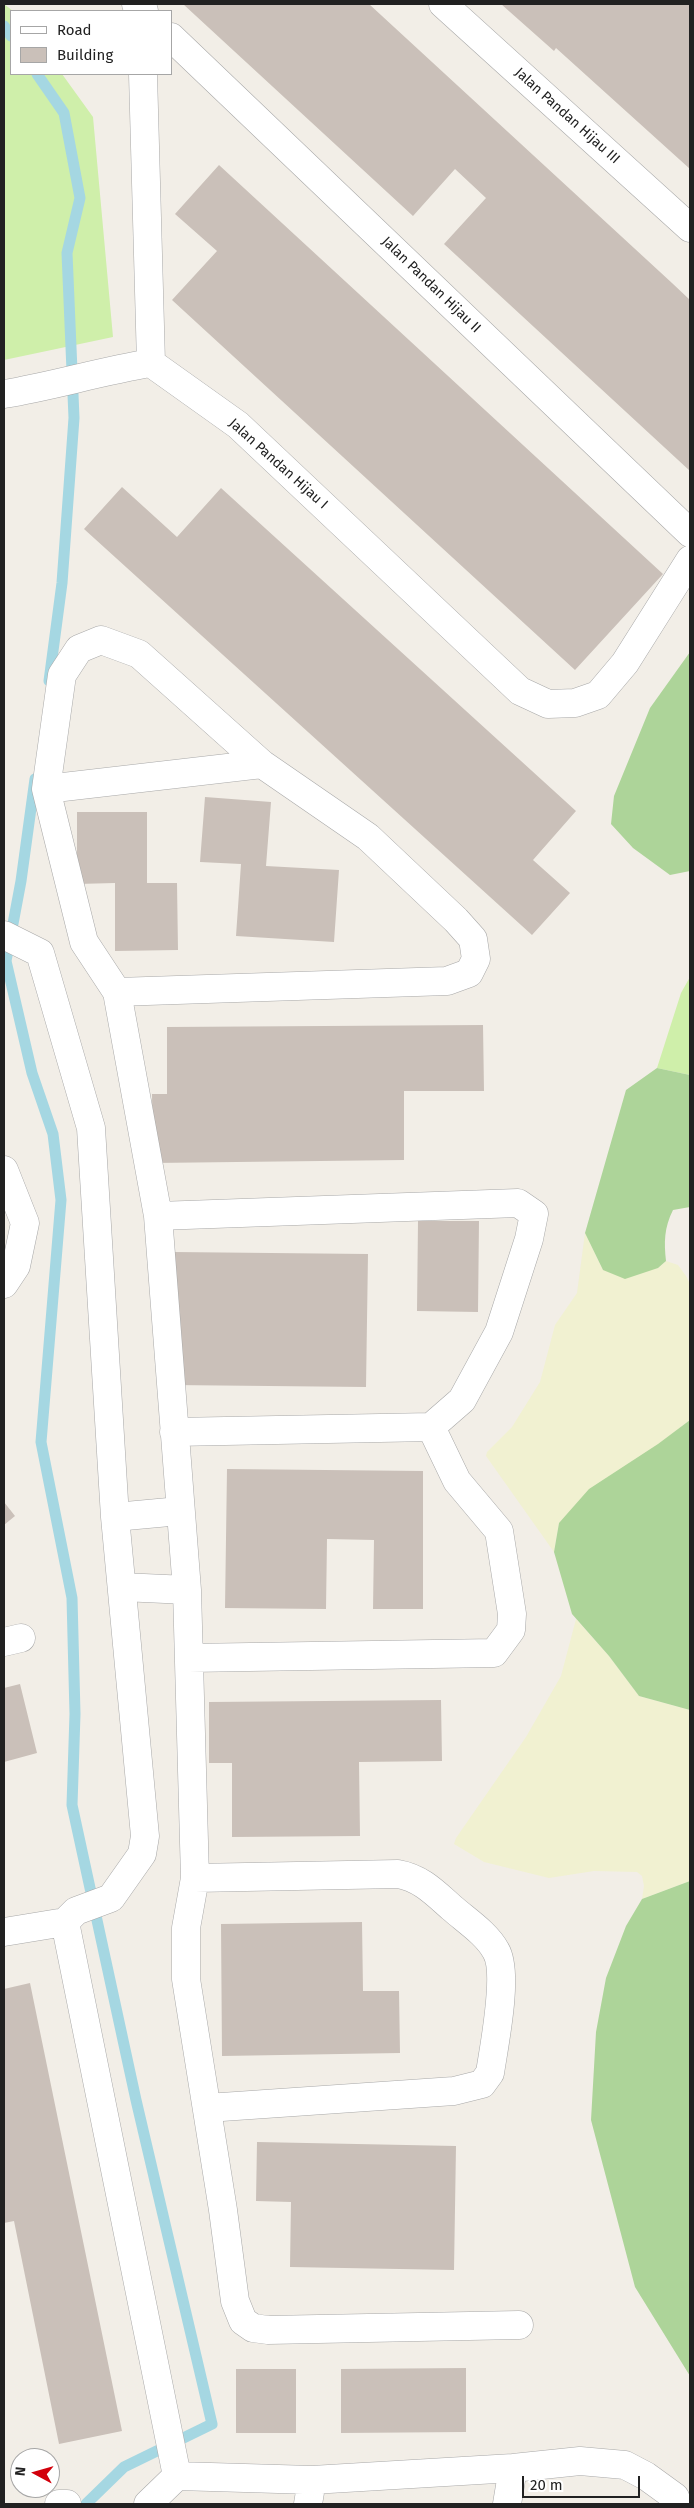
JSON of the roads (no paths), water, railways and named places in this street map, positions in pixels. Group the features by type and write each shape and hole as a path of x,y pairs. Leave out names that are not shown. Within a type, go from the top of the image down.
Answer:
{"street":[{"name":"Jalan Pandan Hijau III","path":"443,4 690,228"},
{"name":"Jalan Pandan Hijau II","path":"172,38 690,533"},
{"path":"4,394 46,387 107,370 151,363 143,75"},
{"name":"Jalan Pandan Hijau I","path":"151,363 238,425 520,691 548,704 575,703 598,695 625,662 690,560"},
{"path":"116,992 447,981 469,973 476,959 473,939 456,920 368,838 262,764 139,654 101,640 79,649 62,675 46,789 84,942 116,992 158,1216 187,1590 195,1878 186,1928 186,1979 235,2301 243,2321 253,2328 268,2330 519,2325"},
{"path":"46,789 262,764"},
{"path":"4,935 40,953 91,1128 115,1517 145,1836 142,1854 111,1898 70,1916 4,1932"},
{"path":"4,1170 25,1223 16,1266 4,1284"},
{"path":"158,1216 518,1203 534,1214 529,1239 499,1332 462,1400 431,1427 174,1432"},
{"path":"189,1658 494,1653 511,1630 512,1614 499,1531 457,1481 431,1427"},
{"path":"115,1517 180,1511"},
{"path":"122,1586 187,1590"},
{"path":"195,1878 398,1874 412,1876 482,1934 496,1951 502,1970 490,2073 482,2084 454,2091 207,2108"},
{"path":"70,1916 175,2465 148,2504"},
{"path":"175,2465 310,2492 580,2461 625,2465 646,2476 674,2497 678,2504"},
{"path":"507,2504 513,2468"}],"waterway":[{"path":"4,26 10,35"},
{"path":"38,75 64,113 80,198 67,253 74,418 62,583 49,681"},
{"path":"35,779 21,881 6,961 32,1073 53,1134 61,1200 41,1442 72,1598 75,1714 72,1805 136,2100 212,2424 124,2467 86,2504"}]}
